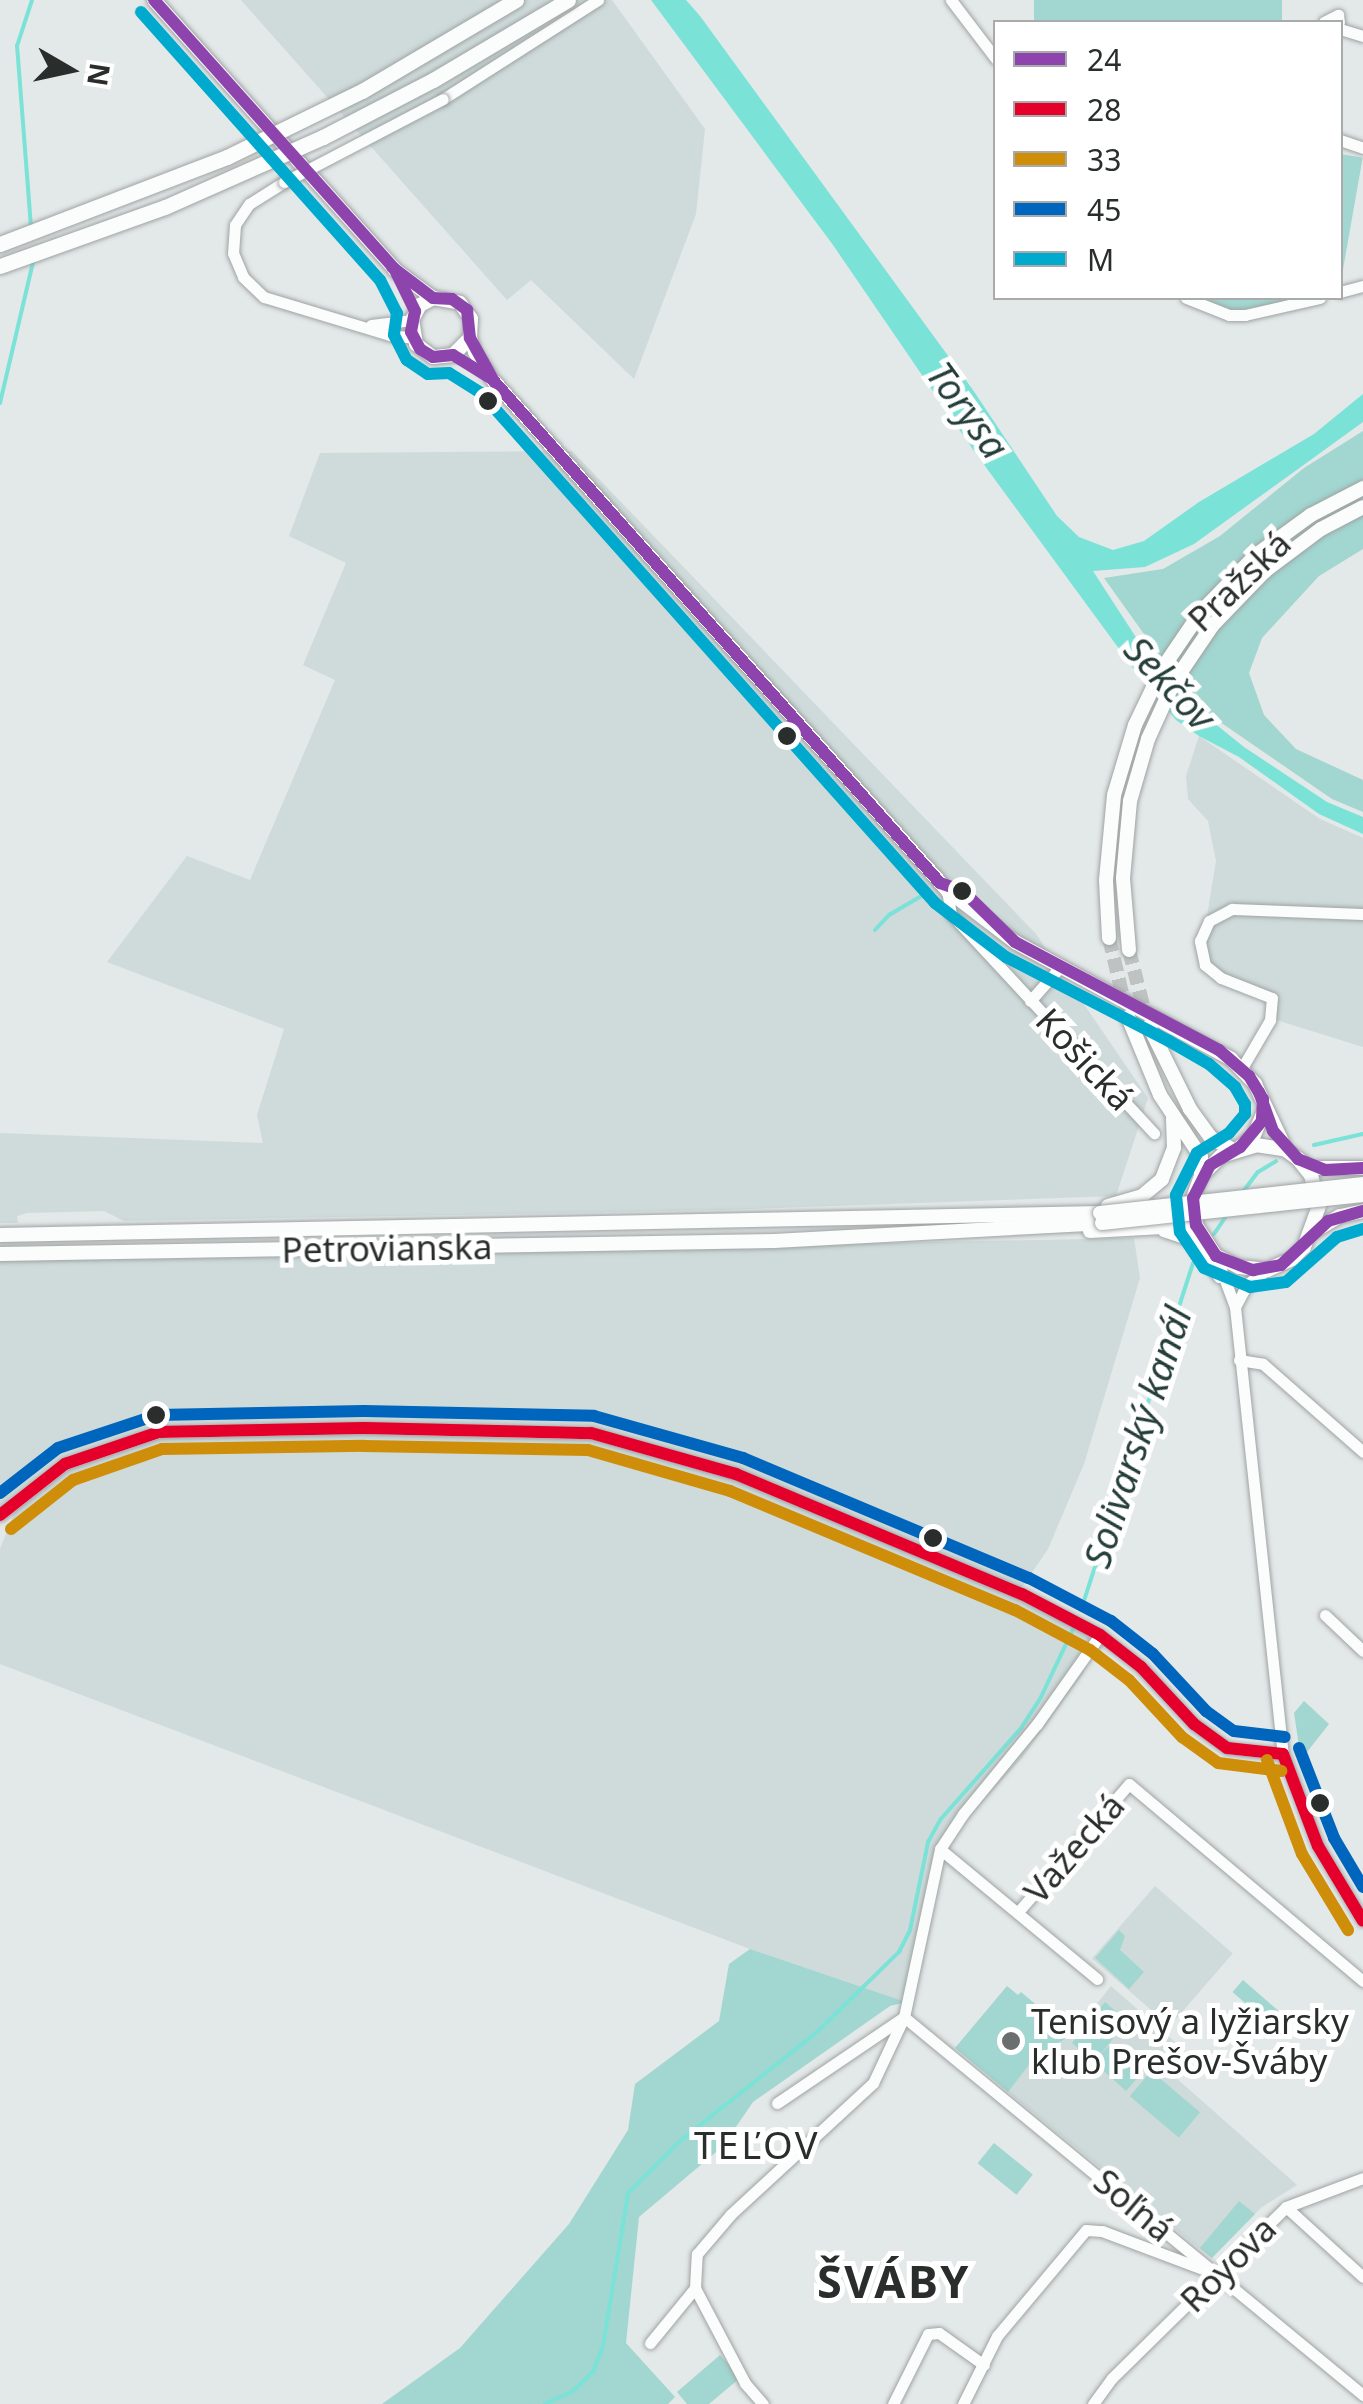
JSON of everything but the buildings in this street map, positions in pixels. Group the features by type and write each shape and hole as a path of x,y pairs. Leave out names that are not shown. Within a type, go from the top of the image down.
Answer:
{"highway":[{"path":"0,244 131,197 243,150 362,91 516,0"},
{"path":"0,266 165,207 323,137 434,80 568,0"}],"main road":[{"name":"Košická","path":"154,0 395,270 433,298 452,298 467,310 470,338 492,379 947,890 986,924 1177,1026 1242,1068 1292,1154"},
{"name":"Košická","path":"395,270 414,316 413,338 426,354 453,355 492,379"},
{"path":"414,316 433,298"},
{"path":"453,355 470,338"},
{"name":"Pražská","path":"1109,938 1107,839 1114,795 1135,725 1181,638 1225,584 1264,549 1311,515 1363,488"},
{"name":"Pražská","path":"1129,950 1124,841 1148,739 1193,651 1264,571 1321,529 1363,507"},
{"path":"1128,1017 1147,1069 1173,1118 1201,1157 1193,1211 1201,1236 1216,1256 1253,1270 1267,1270 1292,1259 1313,1232 1363,1208"},
{"path":"1149,1026 1190,1108 1212,1138 1236,1148 1292,1154 1326,1170 1363,1168"},
{"path":"1103,1214 1170,1200 1254,1135 1266,1108"},
{"path":"1103,1214 1142,1196 1162,1179 1174,1148 1173,1118"},
{"path":"1292,1154 1316,1187 1328,1196 1363,1208"},
{"path":"1103,1214 1363,1184"},
{"path":"1313,1232 1319,1206 1316,1187"},
{"path":"774,1240 1363,1195"},
{"name":"Petrovianska","path":"0,1234 1103,1214"},
{"path":"774,1240 863,1242 1181,1226 1201,1236"},
{"name":"Petrovianska","path":"0,1254 774,1240"}],"street":[{"path":"950,0 993,55"},
{"path":"413,338 264,297 236,266 232,238 241,214 284,182 443,99 594,2"},
{"path":"1191,300 1229,315 1311,300"},
{"path":"362,324 414,316"},
{"name":"Košická","path":"947,890 951,914 1154,1134"},
{"path":"1242,1068 1270,1020 1272,998 1221,978 1205,966 1200,941 1209,920 1232,908 1363,914"},
{"path":"1030,1001 1061,966"},
{"path":"1146,1228 1190,1240 1216,1270 1234,1308"},
{"path":"1216,1256 1234,1308 1283,1754 1318,1846 1363,1921"},
{"path":"1234,1308 1247,1284 1267,1270"},
{"path":"1239,1360 1262,1364 1363,1452"},
{"path":"0,1515 65,1464 160,1432 565,1430 644,1444 736,1474 967,1570 1070,1618 1100,1635 1141,1667 1194,1724 1227,1748 1283,1754"},
{"path":"1325,1615 1363,1650"},
{"path":"762,2404 745,2383 695,2288 698,2254 731,2214 874,2083 904,2018 940,1850 963,1814 1038,1724 1100,1635"},
{"name":"Važecká","path":"1018,1912 1129,1784 1363,1981"},
{"name":"Važecká","path":"940,1850 1097,1979"},
{"path":"778,2104 904,2018"},
{"name":"Soľná","path":"904,2018 1363,2395"},
{"name":"Royova","path":"1092,2404 1112,2378 1286,2206 1363,2178"},
{"path":"1286,2206 1363,2277"},
{"path":"963,2404 997,2336 1086,2230 1102,2231 1216,2274"},
{"path":"1162,2255 1176,2240"},
{"path":"650,2343 695,2288"},
{"path":"894,2404 928,2334 939,2333 984,2364"}],"shaded area":[{"path":"241,0 612,0 705,129 696,214 634,379 531,280 507,300"},
{"path":"1034,0 1282,0 1282,20 1034,20"},
{"path":"1343,154 1363,158 1343,269"},
{"path":"1195,300 1293,300 1231,312"},
{"path":"1363,431 1363,549 1319,576 1262,638 1249,673 1264,715 1296,749 1363,780 1363,812 1332,799 1194,704 1104,578 1163,569 1220,536 1304,468"},
{"path":"572,451 1036,934 1148,1098 1116,1196 721,1210 124,1221 104,1211 27,1213 17,1216 18,1223 0,1223 0,1133 263,1143 257,1115 284,1029 107,962 187,856 250,880 335,680 303,665 346,563 289,536 320,453"},
{"path":"1199,736 1320,819 1363,838 1363,1047 1273,1019 1276,1001 1205,969 1207,916 1216,861 1208,821 1188,799 1186,776"},
{"path":"1134,1238 1140,1278 1084,1464 1048,1549 1020,1590 1100,1634 1083,1674 1023,1757 941,1848 924,1953 906,2002 750,1949 0,1664 0,1549 14,1513 0,1522 0,1261"},
{"path":"1304,1701 1329,1724 1307,1752 1299,1746 1294,1713"},
{"path":"1155,1886 1233,1954 1170,2026 1092,1958"},
{"path":"1119,1930 1125,1936 1120,1950 1144,1972 1129,1989 1095,1958"},
{"path":"750,1949 906,2002 890,2006 753,2102 722,2147 639,2217 626,2343 675,2397 668,2404 382,2404 460,2348 569,2224 628,2130 635,2084 719,2021 729,1964"},
{"path":"1243,1980 1279,2011 1269,2024 1233,1992"},
{"name":"Tenisový a lyžiarsky klub Prešov-Šváby","path":"1007,1986 1018,1995 1021,1992 1072,2035 1036,2056 1008,2092 955,2048"},
{"path":"1111,1986 1175,2042 1157,2061 1297,2185 1262,2207 1211,2258 1008,2092 1036,2056 1072,2035"},
{"path":"1105,2002 1127,2021 1100,2055 1111,2044 1124,2055 1128,2051 1147,2067 1126,2091 1072,2043"},
{"path":"1151,2071 1200,2112 1179,2137 1130,2096"},
{"path":"994,2143 1033,2174 1016,2195 978,2163"},
{"path":"1239,2201 1255,2214 1212,2258 1200,2248"},
{"path":"720,2355 740,2378 709,2404 687,2404 677,2392"}],"water":[{"path":"651,0 686,0 700,16 973,390 1057,516 1079,537 1113,550 1144,541 1199,502 1314,434 1363,394 1363,422 1194,544 1145,567 1093,571 1150,659 1183,698 1244,747 1327,802 1363,817 1363,834 1319,814 1239,757 1176,720 1139,676 974,451 833,245"}],"waterway":[{"path":"31,227 17,46 32,0"},
{"path":"0,403 33,262"},
{"path":"875,930 889,915 925,894"},
{"name":"Solivarský kanál","path":"1314,1145 1363,1134"},
{"name":"Solivarský kanál","path":"1242,1193 1258,1172 1276,1161"},
{"name":"Solivarský kanál","path":"1214,1234 1228,1213"},
{"name":"Solivarský kanál","path":"1081,1610 1193,1264"},
{"name":"Solivarský kanál","path":"545,2404 573,2391 593,2372 603,2346 628,2193 680,2141 817,2032 899,1952 910,1930 928,1842 940,1820 1021,1728 1041,1697 1075,1625"}],"tunnel":[{"path":"1109,938 1126,1010"},
{"path":"1129,950 1147,1021"}],"transit line":[{"name":"24","path":"154,0 395,270 415,311 411,332 420,349 433,357 453,355 492,379 940,883 963,891 1015,942 1219,1050 1249,1076 1263,1099 1262,1121 1240,1147 1210,1165 1193,1198 1196,1225 1216,1256 1253,1270 1281,1265 1328,1221 1363,1211"},
{"name":"M","path":"141,12 380,280 397,313 394,335 407,360 428,374 449,373 481,393 935,903 1006,957 1169,1041 1209,1064 1235,1087 1245,1104 1245,1114 1229,1133 1197,1153 1176,1195 1180,1232 1204,1268 1250,1287 1286,1282 1337,1237 1363,1229"},
{"name":"24","path":"392,267 433,298 452,299 467,310 470,338 495,383"},
{"name":"24","path":"1259,1092 1273,1131 1298,1159 1325,1170 1363,1168"},
{"name":"45","path":"0,1493 58,1448 157,1415 364,1411 594,1416 743,1458 1029,1578 1111,1621 1153,1654 1206,1711 1234,1731 1285,1737"},
{"name":"28","path":"0,1515 65,1464 159,1432 364,1428 591,1433 736,1474 1022,1594 1100,1635 1141,1667 1194,1724 1227,1748 1283,1754"},
{"name":"33","path":"11,1529 73,1480 162,1449 364,1446 588,1450 730,1491 1015,1610 1090,1650 1129,1680 1182,1737 1218,1763 1281,1771"},
{"name":"45","path":"1299,1748 1334,1838 1363,1887"},
{"name":"28","path":"1283,1754 1318,1846 1363,1921"},
{"name":"33","path":"1267,1760 1302,1854 1348,1930"}],"place":[{"name":"Tenisový a lyžiarsky klub Prešov-Šváby","path":"1011,2041"}],"district":[{"name":"TEĽOV","path":"757,2145"},
{"name":"ŠVÁBY","path":"894,2281"}],"water label":[{"name":"Torysa","path":"968,410"},
{"name":"Sekčov","path":"1170,683"}]}
